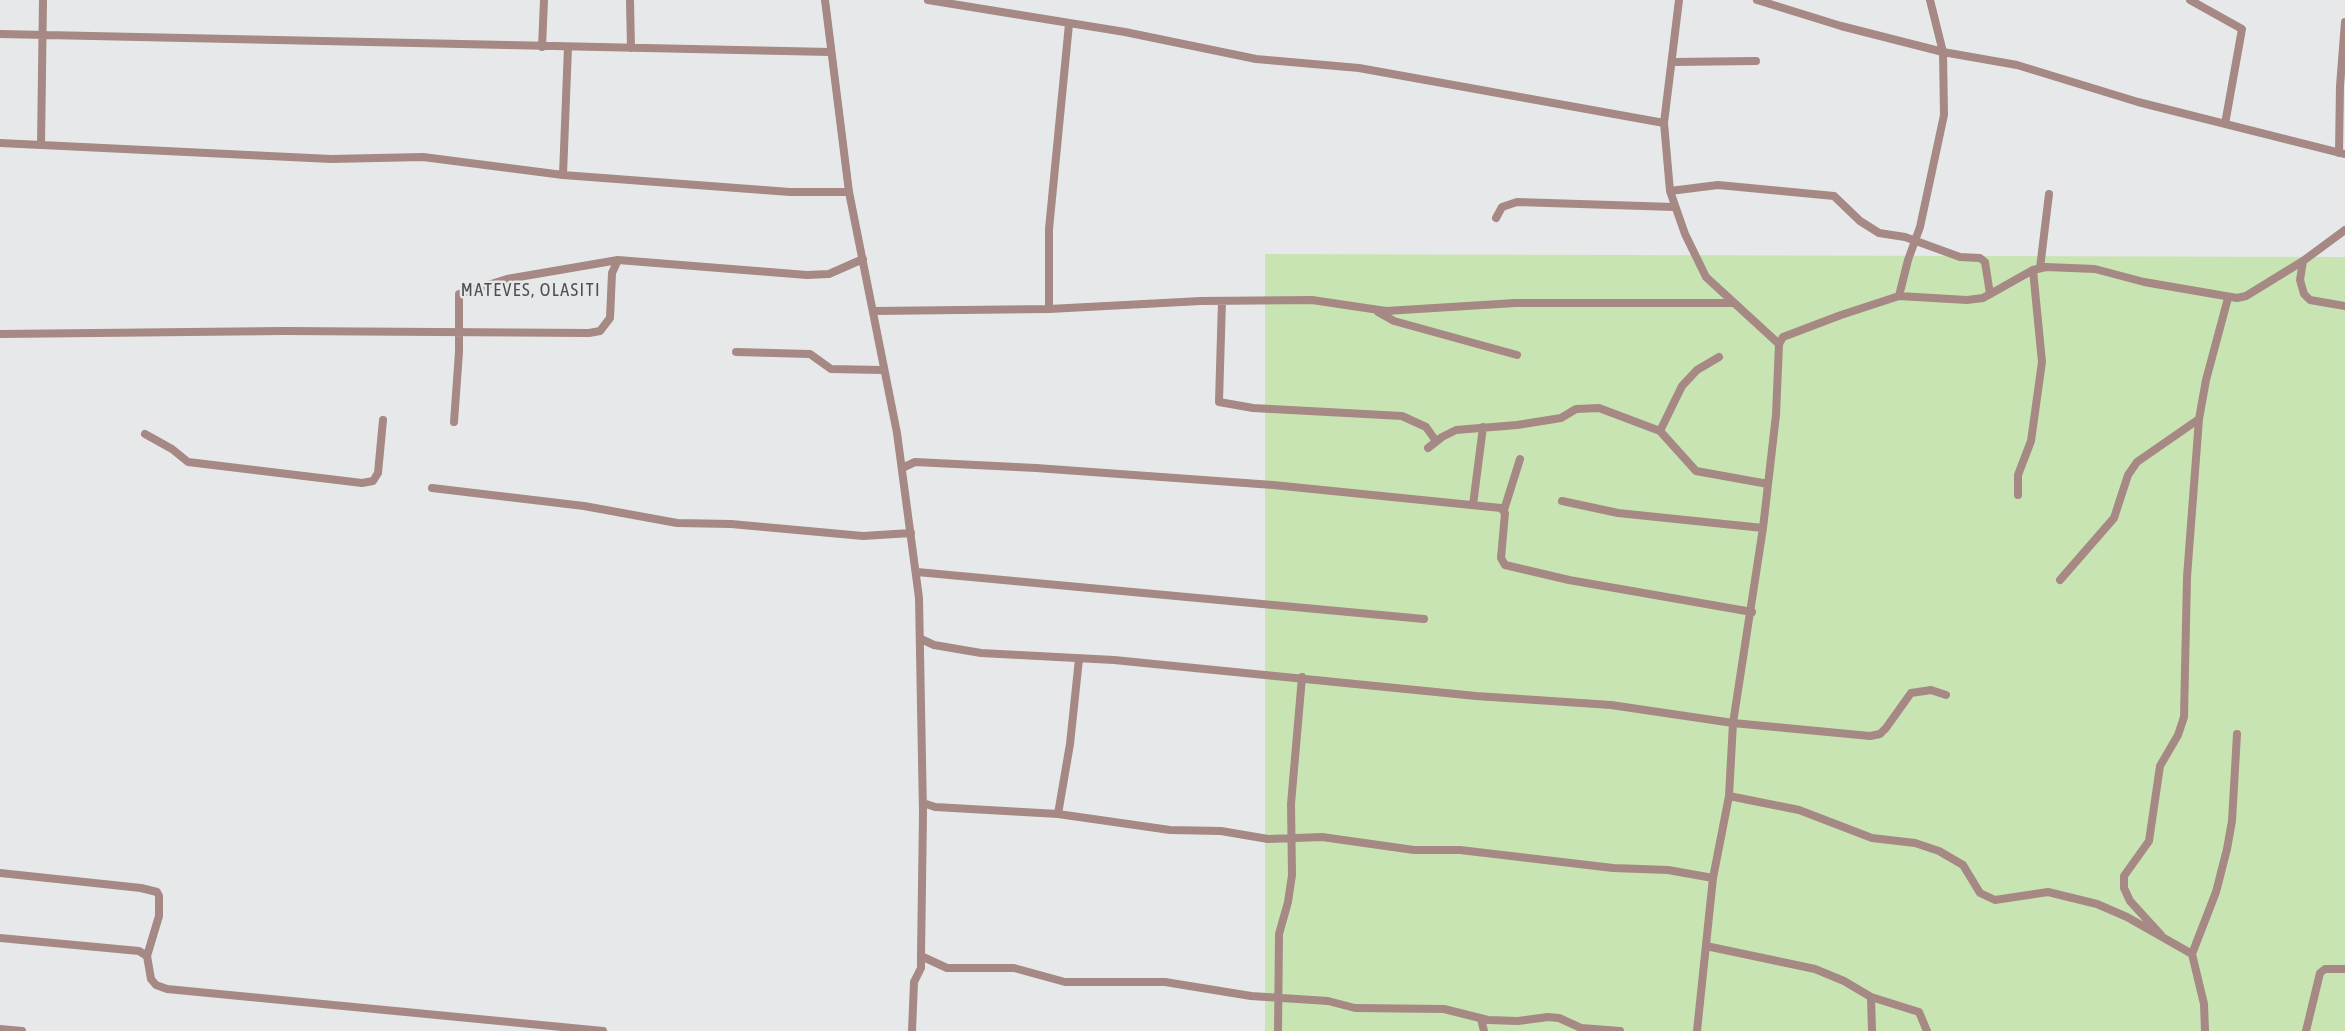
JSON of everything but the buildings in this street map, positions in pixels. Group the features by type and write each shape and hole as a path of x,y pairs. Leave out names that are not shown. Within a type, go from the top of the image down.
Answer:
{"street":[{"path":"41,145 43,0"},
{"path":"542,47 544,0"},
{"path":"630,0 632,48"},
{"path":"825,0 849,192 902,468 917,572 921,639 923,803 921,968 914,982 912,1031"},
{"path":"928,0 1174,41 1256,59 1359,68 1664,123"},
{"path":"1679,0 1664,123 1670,191 1674,207 1706,277 1779,344"},
{"path":"1756,0 1841,26 1943,52 2017,65 2046,76 2342,153 2340,86 2345,22"},
{"path":"1899,296 1915,242 1944,115 1943,52 1930,0"},
{"path":"2190,0 2242,29 2225,124"},
{"path":"1048,309 1049,229 1069,24"},
{"path":"0,34 830,52"},
{"path":"563,175 568,47"},
{"path":"1672,62 1756,61"},
{"path":"0,143 331,159 423,157 563,175 790,192 849,192"},
{"path":"1670,191 1718,185 1834,196 1871,229 1960,257 1983,260 1990,294"},
{"path":"2018,495 2018,475 2031,441 2042,362 2036,269 2049,194"},
{"path":"1496,218 1502,207 1517,202 1674,207"},
{"path":"1697,1031 1713,878 1729,796 1733,723 1752,612 1763,528 1776,415 1779,344 1791,332 1899,296 1967,300 1990,294 2036,269 2095,269 2228,298 2246,296 2303,261 2344,228"},
{"path":"454,422 458,298 461,292 482,289 507,279 618,260 730,271 821,275 863,259"},
{"path":"0,334 600,331 610,318 612,273 618,260"},
{"path":"2303,261 2300,280 2304,294 2310,300 2345,306"},
{"path":"2161,935 2130,901 2124,888 2124,876 2149,841 2160,766 2178,735 2184,717 2187,577 2199,419 2206,380 2228,298"},
{"path":"873,311 1048,309 1222,301 1312,300 1377,311 1515,303 1732,303"},
{"path":"1222,301 1219,402 1253,408 1402,416 1426,428 1436,441"},
{"path":"1377,311 1394,321 1517,355"},
{"path":"736,352 810,354 831,369 882,370"},
{"path":"1660,431 1682,386 1697,370 1719,357"},
{"path":"1428,448 1456,430 1517,425 1557,418 1582,408 1606,410 1660,431 1696,471 1768,484"},
{"path":"2060,580 2114,518 2128,475 2137,462 2199,419"},
{"path":"145,434 172,449 188,462 362,483 373,480 378,473 383,420"},
{"path":"1473,505 1483,427"},
{"path":"1520,459 1504,510 1501,558 1505,565 1569,580 1752,612"},
{"path":"902,468 915,462 1024,467 1273,485 1504,510"},
{"path":"432,488 584,506 677,523 731,524 863,536 910,533"},
{"path":"1563,501 1618,513 1763,528"},
{"path":"917,572 1424,619"},
{"path":"921,639 934,645 981,653 1132,661 1476,696 1611,705 1733,723 1875,736 1886,728 1911,693 1931,690 1946,694"},
{"path":"1058,814 1070,744 1079,659"},
{"path":"1278,1031 1279,934 1290,890 1291,804 1302,677"},
{"path":"2205,1031 2204,1004 2192,954 2216,892 2227,849 2232,821 2237,734"},
{"path":"1729,796 1799,810 1872,838 1915,843 1939,851 1963,865 1980,893 1995,900 2048,892 2111,909 2192,954"},
{"path":"923,803 935,807 1058,814 1130,823 1162,830 1204,830 1268,838 1322,837 1414,850 1460,850 1613,868 1668,870 1713,878"},
{"path":"0,873 141,888 157,892 159,904 157,928 147,956 151,979 156,985 167,989 603,1031"},
{"path":"0,938 139,951 147,956"},
{"path":"1706,946 1815,969 1844,981 1871,997 1919,1012 1927,1031"},
{"path":"921,957 947,968 1014,968 1065,982 1094,984 1154,982 1251,996 1328,1001 1354,1008 1444,1009 1481,1019 1518,1021 1548,1017 1559,1018 1581,1028 1620,1031"},
{"path":"2306,1031 2320,973 2325,969 2345,969"},
{"path":"1871,997 1872,1031"},
{"path":"1481,1019 1484,1031"},
{"path":"0,1029 22,1031"}],"green space":[{"path":"1265,254 2345,257 2345,1031 1265,1031"}],"district":[{"name":"MATEVES, OLASITI","path":"531,290"}]}
